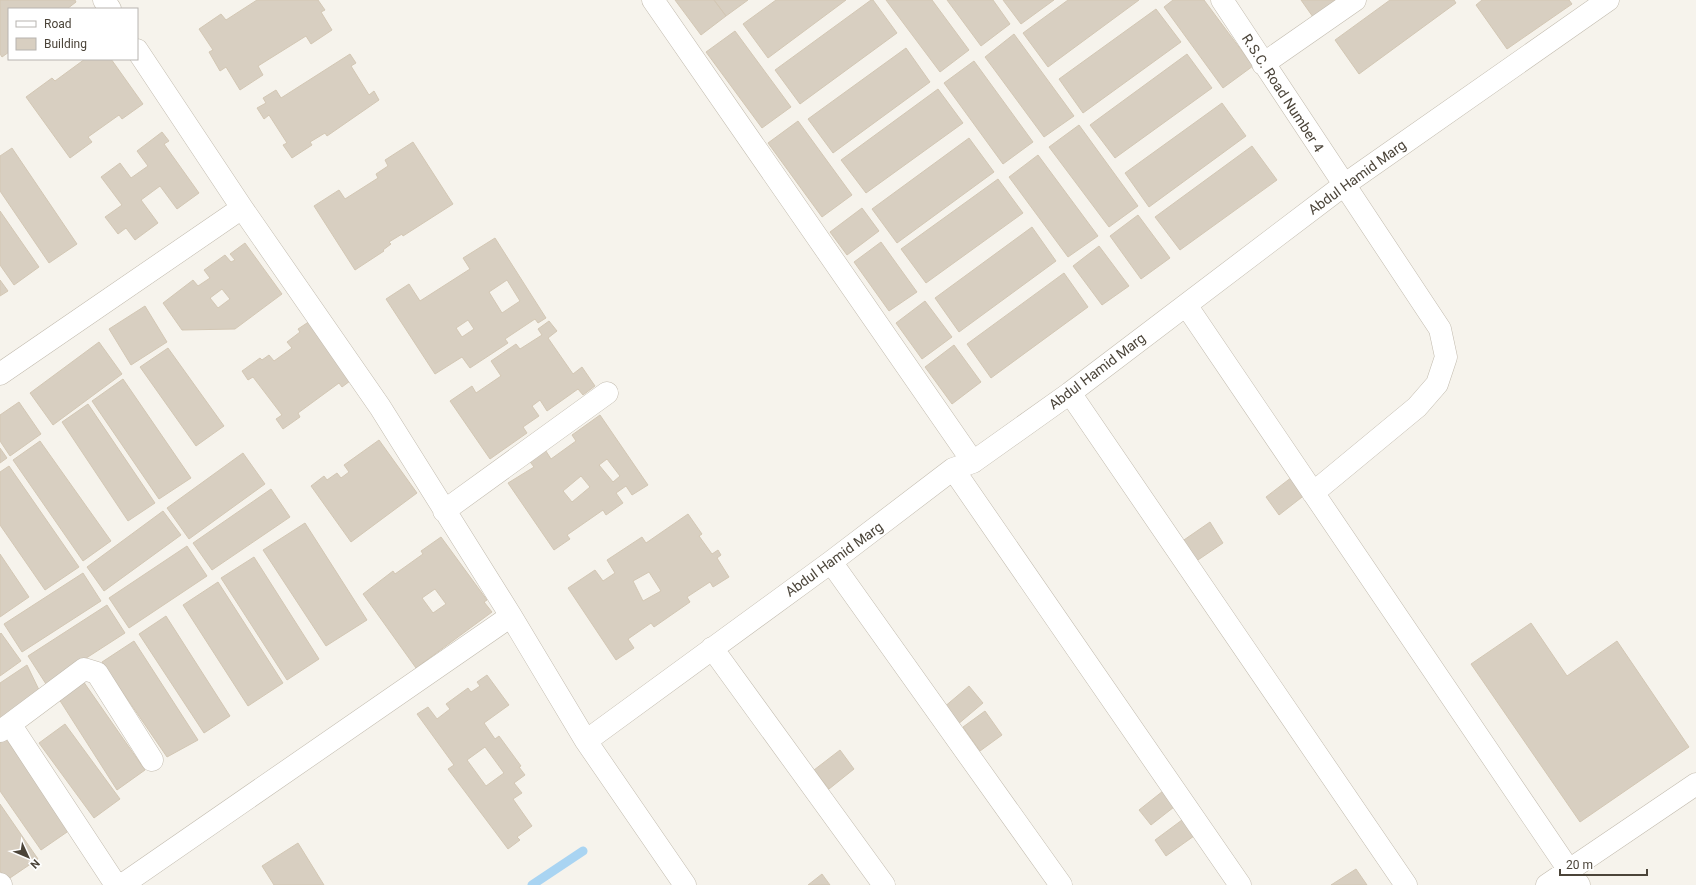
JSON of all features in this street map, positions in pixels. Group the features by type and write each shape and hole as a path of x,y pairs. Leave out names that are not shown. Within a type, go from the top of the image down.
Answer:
{"street":[{"path":"653,0 1240,885"},
{"name":"R.S.C. Road Number 4","path":"1222,0 1440,330 1446,357 1437,384 1417,406 1313,493"},
{"path":"1263,64 1355,0"},
{"name":"Abdul Hamid Marg","path":"586,741 963,466 1070,392 1344,185 1608,0"},
{"path":"138,52 242,208 380,407 511,616 586,741 685,885"},
{"path":"0,374 242,208"},
{"path":"1186,305 1574,878"},
{"path":"1070,392 1406,885"},
{"path":"444,511 607,393"},
{"path":"831,562 1061,885"},
{"path":"122,885 511,616"},
{"path":"712,648 884,885"},
{"path":"2,730 84,669 97,672 152,760"},
{"path":"2,730 14,730 116,885"},
{"path":"1547,885 1574,878 1696,784"}],"building":[{"path":"0,0 75,0 76,2 68,8 8,8 8,53 2,57 0,54"},
{"path":"257,0 318,0 325,10 321,12 332,30 311,44 306,36 258,66 263,75 240,90 226,67 220,71 209,52 213,50 199,29 221,14 226,20"},
{"path":"675,0 714,0 726,16 701,35"},
{"path":"714,0 748,0 726,16"},
{"path":"776,0 846,0 768,58 743,24"},
{"path":"873,0 897,33 800,104 775,70"},
{"path":"886,0 932,0 969,50 940,72"},
{"path":"947,0 993,0 1010,24 981,46"},
{"path":"1003,0 1054,0 1021,24"},
{"path":"1068,0 1139,0 1048,67 1023,33"},
{"path":"1173,0 1204,0 1253,66 1223,88 1164,7"},
{"path":"1301,0 1337,0 1313,17"},
{"path":"1390,0 1454,0 1456,3 1359,74 1335,40"},
{"path":"1482,0 1569,0 1572,4 1507,49 1476,5"},
{"path":"1156,9 1181,42 1083,113 1059,79"},
{"path":"735,31 791,107 762,128 706,52"},
{"path":"1014,34 1074,116 1044,137 985,57"},
{"path":"906,48 930,82 833,153 808,119"},
{"path":"350,54 356,63 351,66 369,95 374,91 379,100 327,136 325,133 310,142 312,145 292,158 283,145 287,143 269,115 264,119 257,108 266,103 263,98 276,90 281,98"},
{"path":"1187,54 1212,88 1115,158 1090,125"},
{"path":"84,60 112,60 143,104 122,119 119,115 88,137 92,142 70,158 26,97 52,78 55,81"},
{"path":"974,61 1033,142 1003,164 944,83"},
{"path":"938,89 963,123 866,193 841,160"},
{"path":"1222,103 1246,136 1149,207 1125,173"},
{"path":"798,121 852,195 822,217 768,143"},
{"path":"1079,125 1138,206 1109,227 1049,147"},
{"path":"162,132 169,141 164,144 199,193 177,209 160,186 141,200 158,223 135,240 126,228 118,234 105,217 122,205 101,177 120,163 131,178 148,166 137,151"},
{"path":"969,138 994,172 897,243 872,209"},
{"path":"413,142 453,204 403,236 402,234 389,242 391,244 383,250 384,251 355,270 314,206 339,190 345,199 378,178 376,174 388,166 385,160"},
{"path":"1252,146 1277,180 1180,250 1155,217"},
{"path":"12,148 77,244 49,263 0,191 0,156"},
{"path":"1038,155 1098,236 1068,257 1009,177"},
{"path":"998,179 1023,213 926,283 901,249"},
{"path":"862,208 879,231 847,255 830,232"},
{"path":"0,211 39,267 14,285 0,265"},
{"path":"1138,215 1170,258 1141,279 1110,236"},
{"path":"1032,227 1056,261 959,332 935,298"},
{"path":"495,238 546,318 538,323 535,319 505,339 508,343 470,368 462,357 435,374 386,299 409,284 420,301 470,269 463,258","holes":["507,280 520,301 502,313 489,292","468,320 474,329 462,337 456,328"]},
{"path":"881,242 917,292 889,311 854,262"},
{"path":"245,243 282,294 235,329 182,330 163,303 193,280 198,286 210,278 204,270 225,255 231,262 235,260 230,254","holes":["222,289 230,299 218,308 210,298"]},
{"path":"1099,246 1129,286 1102,305 1073,266"},
{"path":"1064,273 1088,307 991,378 967,344"},
{"path":"0,280 8,291 0,296"},
{"path":"925,301 952,337 922,359 896,323"},
{"path":"145,306 167,342 131,365 109,329"},
{"path":"310,321 358,375 342,387 339,383 298,413 300,417 283,429 276,419 282,415 253,377 248,380 242,371 260,358 262,360 269,355 274,361 292,348 287,342 300,332 298,329"},
{"path":"549,321 557,331 548,338 573,374 582,367 595,386 583,395 578,389 547,411 540,400 532,406 539,416 523,427 527,433 490,459 450,401 472,386 476,393 501,376 491,361 516,344 520,349 542,335 538,329"},
{"path":"99,342 122,374 53,425 30,393"},
{"path":"954,345 981,382 952,404 925,367"},
{"path":"168,348 224,426 196,446 140,367"},
{"path":"123,379 191,478 159,499 92,401"},
{"path":"19,402 41,434 10,456 0,441 0,415"},
{"path":"88,404 155,503 128,521 62,422"},
{"path":"600,415 648,485 632,495 626,486 616,493 623,503 606,515 603,510 567,535 570,539 554,550 508,483 534,467 528,459 544,448 551,459 576,441 572,435","holes":["607,459 620,476 613,482 599,465","581,476 590,487 572,502 563,491"]},
{"path":"379,440 417,493 351,542 311,486 324,476 327,480 337,473 341,478 349,472 344,465"},
{"path":"40,441 111,541 83,561 13,460"},
{"path":"0,448 7,458 0,463"},
{"path":"243,453 265,484 189,539 167,508"},
{"path":"9,466 79,567 45,590 0,525 0,472"},
{"path":"1292,477 1306,494 1279,515 1266,497"},
{"path":"271,489 290,517 212,570 193,543"},
{"path":"163,511 181,535 104,591 87,567"},
{"path":"688,514 702,534 699,536 712,554 718,550 721,555 717,558 729,577 713,587 710,582 687,597 690,602 654,627 651,623 628,639 634,648 616,660 568,588 595,570 603,581 615,573 607,560 642,537 646,543","holes":["649,572 661,591 643,601 633,581"]},
{"path":"1210,522 1223,543 1195,562 1181,542"},
{"path":"305,523 367,620 326,646 263,550"},
{"path":"441,537 487,600 484,602 492,612 416,668 363,594 393,571 395,574 423,554 421,551","holes":["435,589 446,604 433,613 422,598"]},
{"path":"187,546 207,576 129,628 109,598"},
{"path":"0,554 29,597 0,617"},
{"path":"254,557 319,659 287,680 221,578"},
{"path":"83,573 101,601 22,652 4,624"},
{"path":"218,582 283,683 248,706 183,605"},
{"path":"107,605 125,633 46,684 28,656"},
{"path":"166,616 230,716 204,733 139,634"},
{"path":"1531,623 1567,676 1617,641 1689,747 1580,822 1471,664"},
{"path":"1,633 21,661 0,676 0,634"},
{"path":"134,641 198,740 167,757 102,662"},
{"path":"27,665 40,692 0,719 0,683"},
{"path":"487,675 509,705 484,723 495,739 499,736 521,766 519,767 525,775 514,783 522,793 513,799 532,826 517,837 520,840 508,849 448,769 454,765 417,714 428,707 437,719 450,709 446,704 468,688 471,692 480,686 477,682","holes":["485,747 504,773 486,786 467,760"]},
{"path":"83,681 145,770 117,790 57,696"},
{"path":"969,686 983,703 957,725 943,708"},
{"path":"985,711 1002,735 980,751 963,727"},
{"path":"65,724 120,799 94,818 39,743"},
{"path":"2,733 70,830 41,850 0,791 0,735"},
{"path":"840,750 854,769 829,789 814,770"},
{"path":"1163,791 1174,807 1151,825 1139,810"},
{"path":"0,804 38,859 7,880 0,871"},
{"path":"1182,820 1194,836 1166,856 1155,840"},
{"path":"298,843 324,885 274,885 262,866"},
{"path":"1356,869 1367,885 1331,885"},
{"path":"822,874 830,885 808,885"}],"waterway":[{"path":"532,885 583,851"}]}
